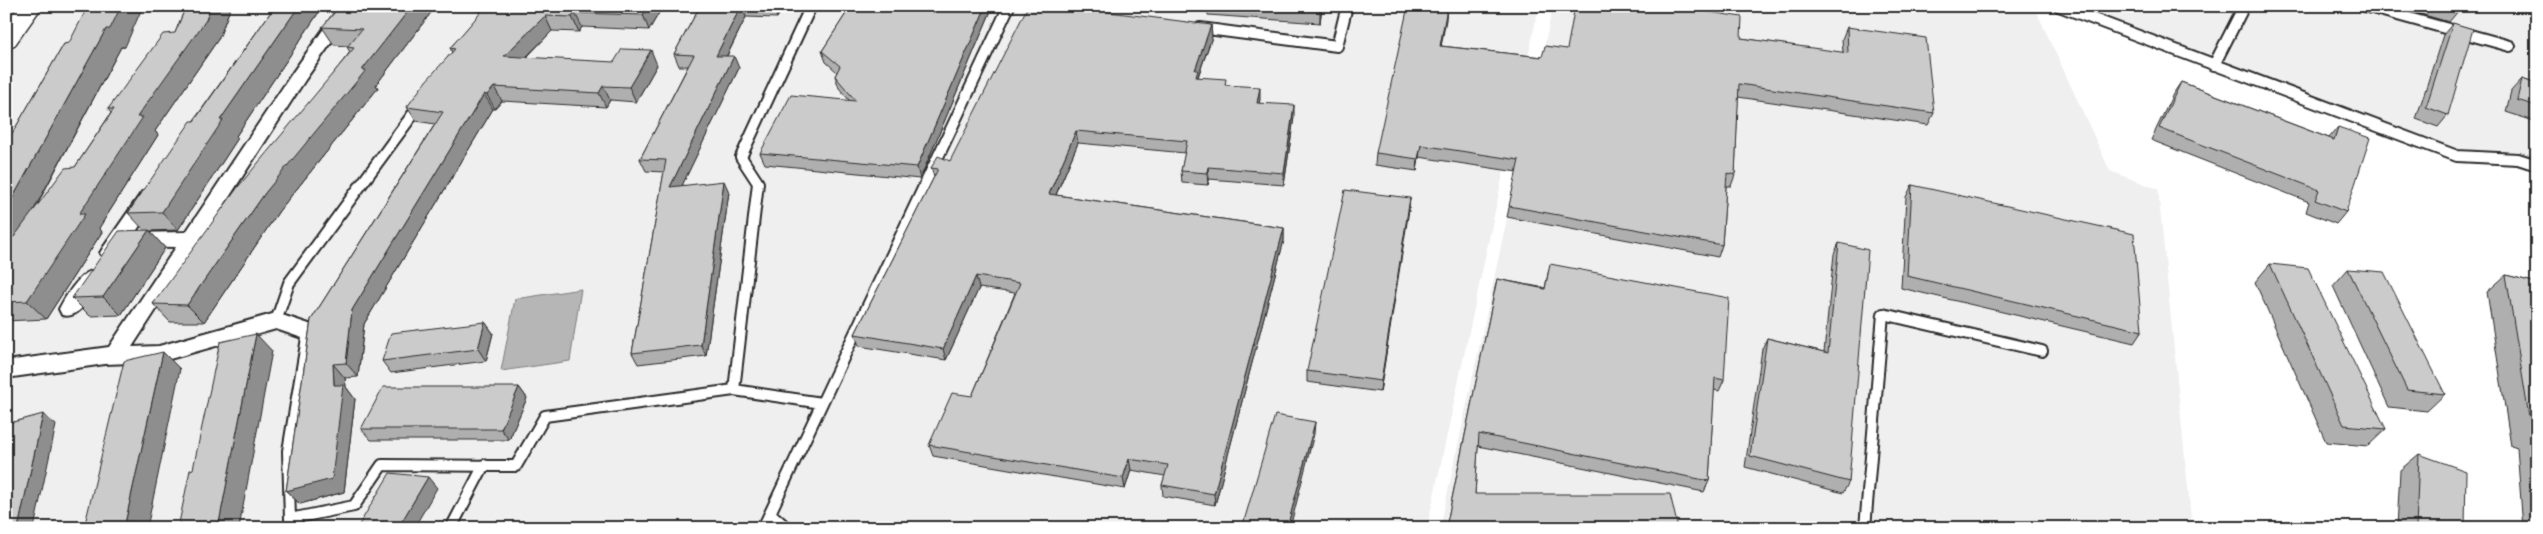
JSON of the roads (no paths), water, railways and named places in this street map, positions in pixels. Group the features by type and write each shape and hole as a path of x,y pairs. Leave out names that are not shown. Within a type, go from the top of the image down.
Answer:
{"main road":[{"path":"6,41 30,7"}],"street":[{"path":"115,356 298,76 349,6"},
{"path":"69,310 159,184"},
{"path":"119,240 192,239"},
{"path":"6,370 17,367 115,356 159,354 276,321 308,332"}],"lane":[{"path":"734,390 758,183 741,157 811,6"},
{"path":"763,528 1009,6"},
{"path":"1190,27 1336,46 1347,6"},
{"path":"2059,6 2457,156 2518,159 2537,166"},
{"path":"2214,65 2244,6"},
{"path":"2365,6 2510,46"},
{"path":"276,321 289,283 423,100"},
{"path":"1865,528 1883,314 2042,351"},
{"path":"308,332 288,451 291,524 354,506 382,465 516,466 545,416 734,390 822,403"},
{"path":"452,528 484,466"},
{"path":"770,513 787,528"}]}
